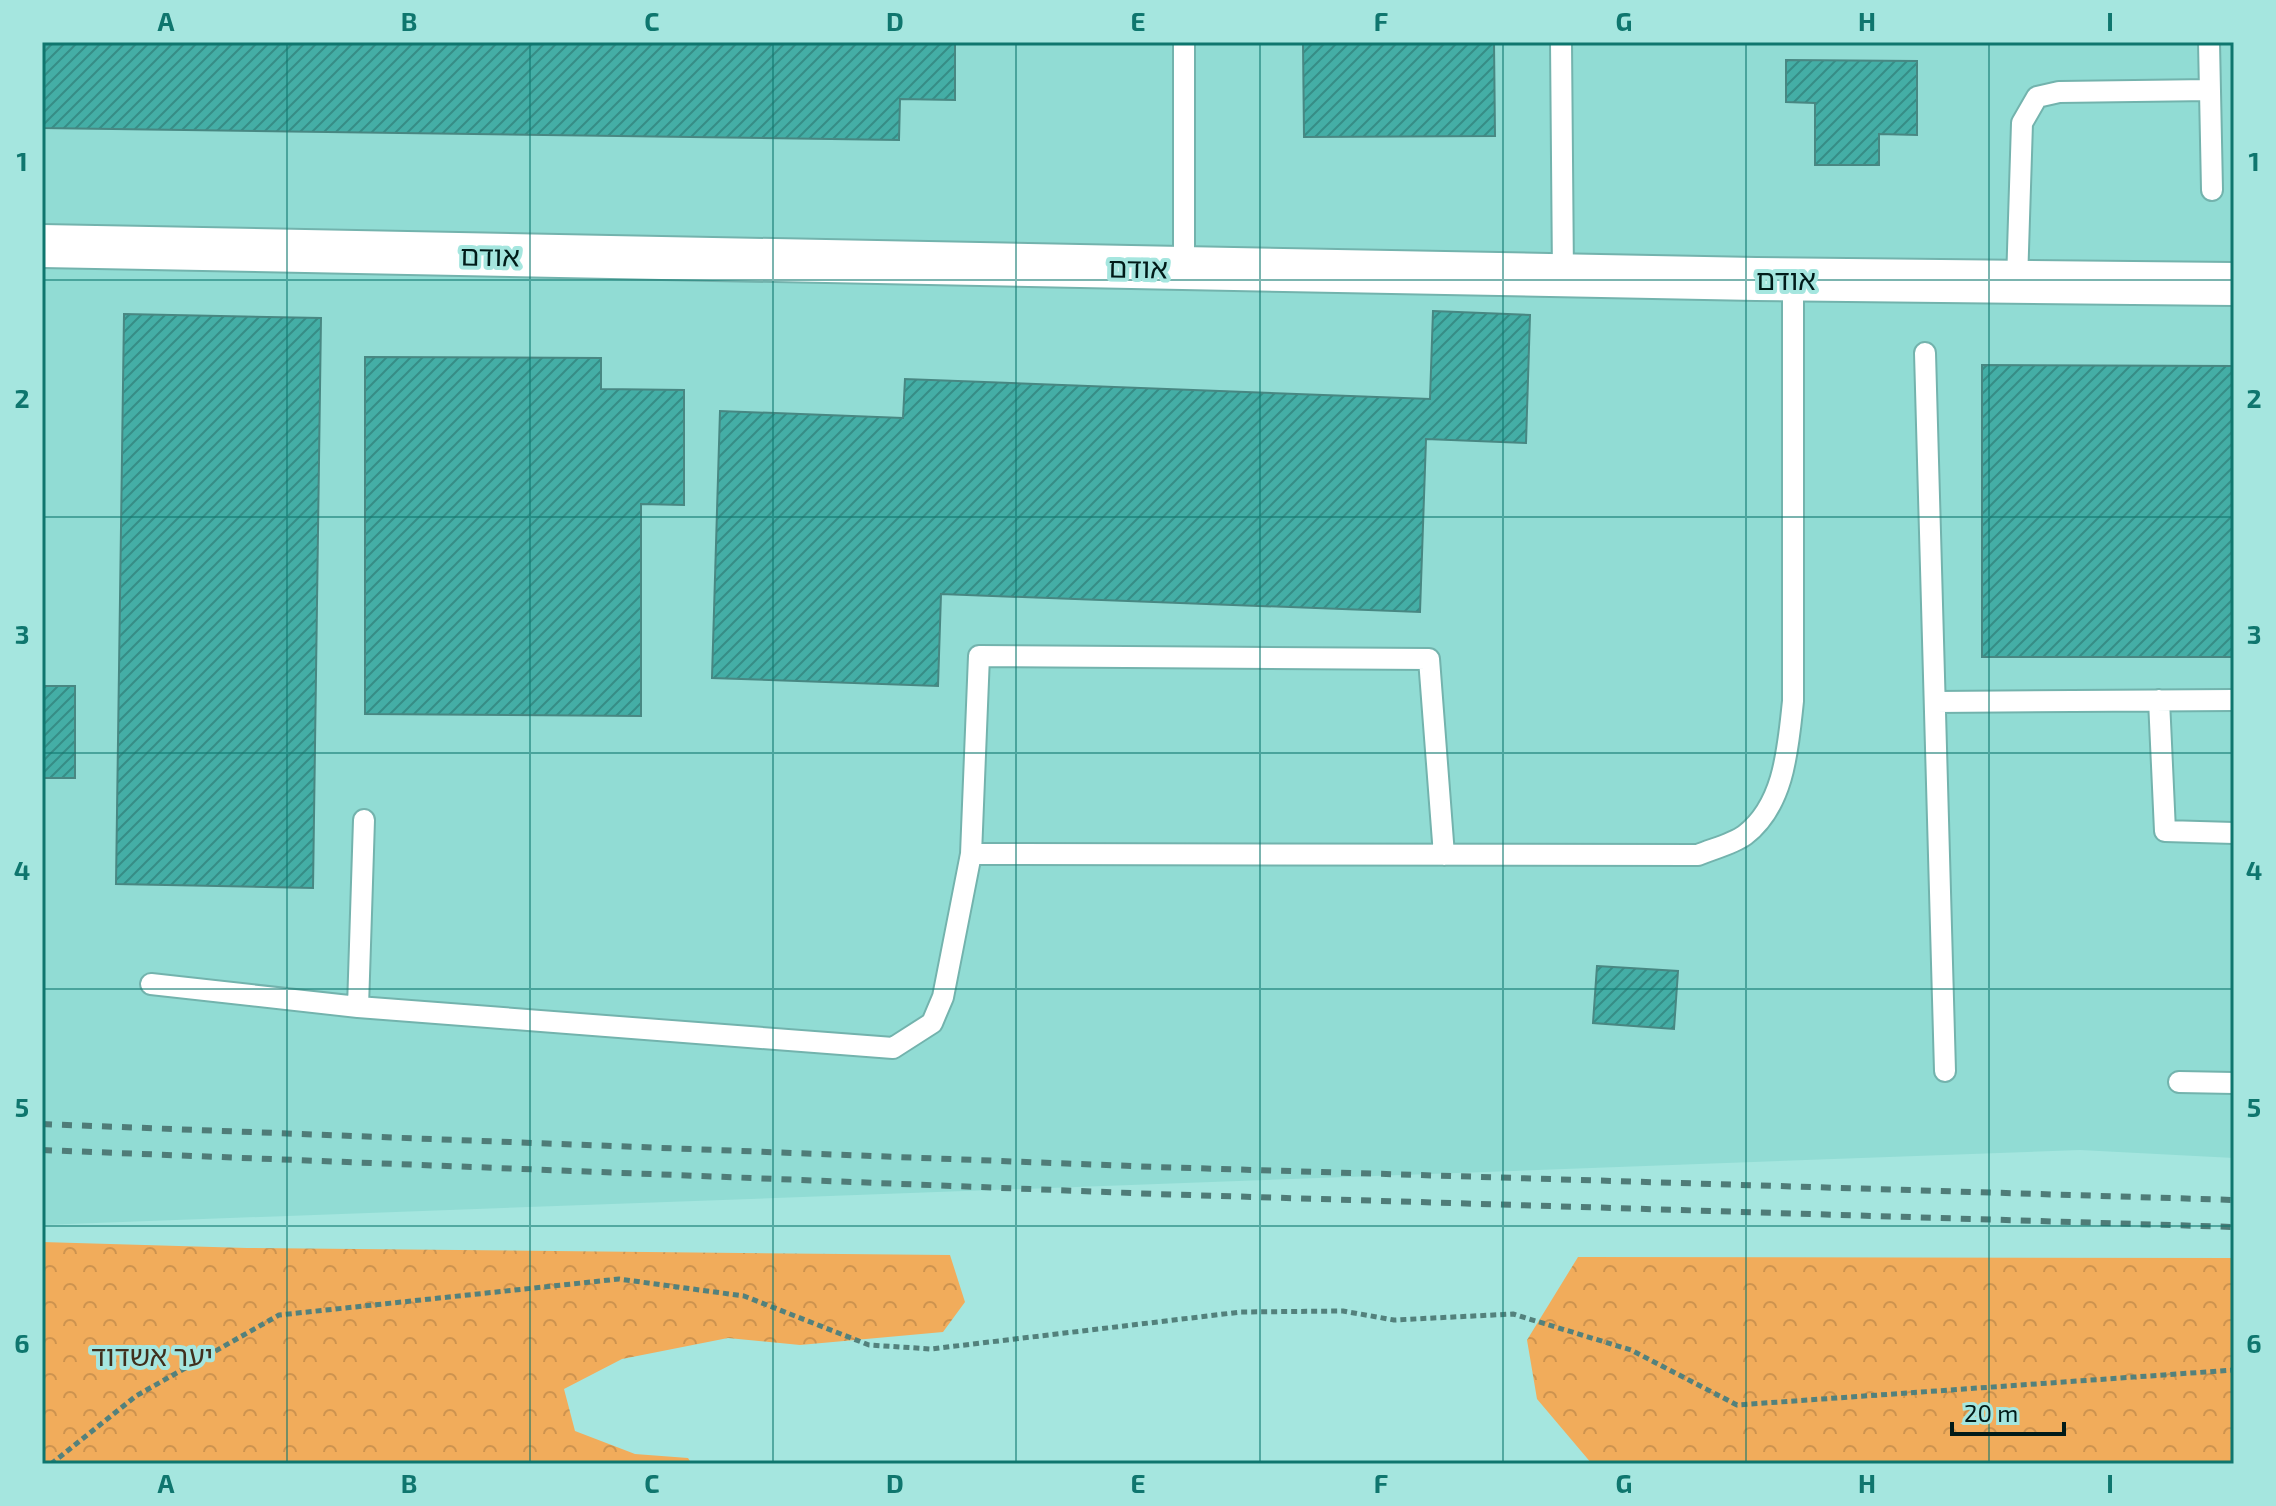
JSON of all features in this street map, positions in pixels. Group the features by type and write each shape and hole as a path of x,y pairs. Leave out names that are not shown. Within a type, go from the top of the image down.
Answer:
{"street":[{"name":"אודם","path":"42,246 1793,279 2234,284"}],"lane":[{"path":"1184,42 1184,268"},
{"path":"1561,42 1563,275"},
{"path":"2209,42 2212,190"},
{"path":"2017,282 2022,123 2037,97 2059,92 2210,90"},
{"path":"971,854 1698,855 1744,835 1770,804 1785,766 1793,701 1793,279"},
{"path":"1925,353 1945,1071"},
{"path":"151,984 358,1007 893,1048 932,1023 943,997 971,854 979,656 1429,659 1444,855"},
{"path":"2159,700 2165,831 2234,833"},
{"path":"1935,702 2234,700"},
{"path":"358,1007 364,820"},
{"path":"2179,1082 2234,1083"}],"path":[{"path":"51,1464 136,1396 279,1315 619,1279 744,1296 869,1345 931,1349 1241,1312 1343,1311 1394,1320 1513,1314 1631,1350 1737,1405 2234,1370"}],"shaded area":[{"path":"42,42 2234,42 2234,1158 2080,1150 42,1225"}],"green space":[{"name":"יער אשדוד","path":"42,1242 247,1248 950,1255 965,1302 943,1332 800,1345 728,1338 622,1359 564,1389 575,1431 635,1454 688,1458 692,1464 42,1464"},
{"path":"1578,1257 2234,1258 2234,1464 1592,1464 1537,1399 1527,1340"}],"building":[{"path":"42,42 955,42 955,100 900,99 899,140 42,128"},
{"path":"1303,42 1494,42 1495,136 1304,137"},
{"path":"1786,60 1917,61 1917,135 1879,134 1879,165 1815,165 1815,103 1786,102"},
{"path":"1433,311 1530,315 1526,443 1426,439 1420,612 941,594 938,686 712,678 720,411 903,418 905,379 1430,399"},
{"path":"124,314 321,318 313,888 116,884"},
{"path":"365,357 601,358 601,389 684,390 684,505 641,504 641,716 365,714"},
{"path":"1982,365 2234,366 2234,657 1982,657"},
{"path":"42,686 75,686 75,778 42,778"},
{"path":"1597,966 1678,971 1674,1029 1593,1023"}],"railway":[{"path":"42,1124 1157,1167 2234,1200"},
{"path":"42,1150 1156,1194 2234,1227"}]}
